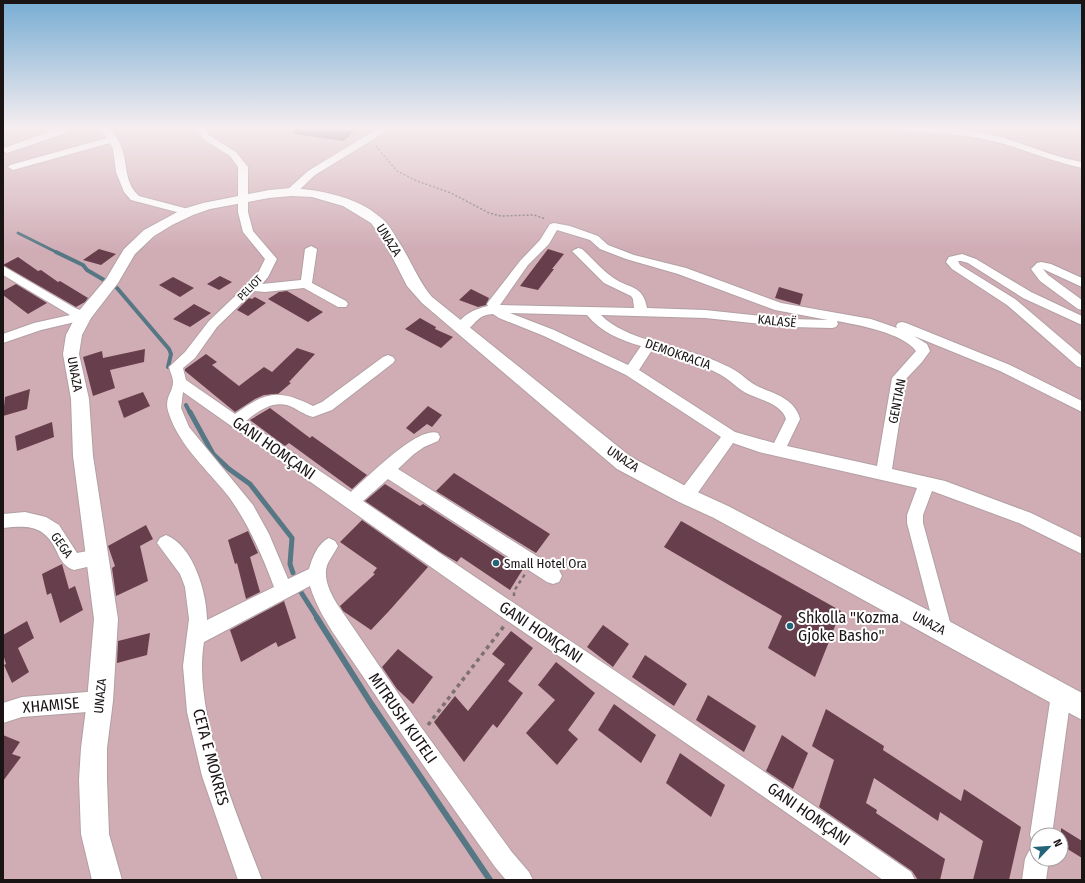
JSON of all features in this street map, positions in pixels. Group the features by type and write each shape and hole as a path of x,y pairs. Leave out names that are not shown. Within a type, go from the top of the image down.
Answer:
{"main road":[{"name":"UNAZA","path":"107,880 95,834 93,780 94,748 100,701 106,619 83,456 80,399 71,354 74,335 84,316 113,280 129,252 149,233 188,212 208,206 244,199 291,192 313,193 348,203 376,220 391,240 420,292 560,412 624,463 686,496 721,512 939,628 1082,707"}],"street":[{"path":"121,168 129,192 135,198 188,212"},
{"name":"PELIOT","path":"180,383 176,367 190,355 213,324 262,277 271,259 248,232 243,212 243,168"},
{"path":"291,192 305,178 321,168"},
{"path":"871,323 779,307 682,271 630,257 604,246 594,238 566,228 554,226 545,242 524,263 493,304 503,315 549,333 631,372 730,436 759,446 884,473 955,491 1019,516 1082,546"},
{"path":"306,284 310,270 311,249"},
{"path":"578,251 608,280 634,293 638,299 641,312"},
{"path":"1082,321 1027,294 972,261 962,257 953,259 952,262 956,267 1011,302 1054,340 1082,362"},
{"path":"1082,283 1047,266 1041,265 1037,269 1044,278 1082,306"},
{"path":"3,270 71,311 84,316"},
{"path":"252,287 265,288 293,284 306,284 342,304"},
{"name":"KALASË","path":"461,328 473,315 480,311 496,309 705,314 812,325 871,323 899,325 911,328 1028,379 1082,407"},
{"name":"DEMOKRACIA","path":"591,312 595,319 602,324 648,345 690,356 724,370 748,388 782,404 793,414 793,419 778,450"},
{"path":"3,339 38,326 84,316"},
{"name":"GENTIAN","path":"871,323 916,342 922,347 923,351 911,367 903,372 899,378 884,473"},
{"path":"631,372 648,345"},
{"path":"236,422 262,402 278,399 289,400 313,412 317,411 388,360"},
{"path":"180,383 174,395 175,412 180,423 200,454 226,482 246,510 262,537 284,590"},
{"name":"GANI HOMÇANI","path":"180,383 513,614 742,768 903,880"},
{"path":"686,496 730,436"},
{"path":"351,502 409,450 419,443 433,437"},
{"path":"387,470 553,576"},
{"path":"927,483 915,515 915,523 940,615 941,622 939,628"},
{"name":"GEGA","path":"3,521 24,519 49,527 57,534 67,556 74,562 98,557"},
{"name":"CETA E MOKRES","path":"166,543 180,557 193,583 198,618 193,652 196,711 218,790 250,880"},
{"path":"196,636 317,574 317,569 330,546"},
{"name":"MITRUSH KUTELI","path":"317,574 320,591 390,700 503,859 521,880"},
{"path":"1042,827 1061,696"},
{"name":"XHAMISE","path":"3,712 22,706 100,701"},
{"path":"1034,880 1036,867"}],"path":[{"path":"396,168 408,176 452,194 494,214 506,217 533,214 543,217 554,226"},
{"path":"417,738 513,614 514,591 535,564"}],"shaded area":[{"path":"3,168 1082,168 1082,880 3,880"}],"building":[{"path":"99,249 116,254 101,265 83,260"},
{"path":"548,249 564,254 552,269 554,269 538,290 520,286"},
{"path":"18,257 38,271 41,270 58,282 60,281 88,298 85,302 76,307 3,265"},
{"path":"220,276 232,282 219,290 207,284"},
{"path":"173,277 194,288 180,297 159,285"},
{"path":"16,284 47,303 28,314 3,295 3,291"},
{"path":"779,287 803,294 800,305 775,298"},
{"path":"471,289 489,298 486,305 478,307 459,300"},
{"path":"287,291 323,312 308,322 268,299 279,292"},
{"path":"255,297 266,303 248,316 237,310 249,298 252,299"},
{"path":"194,304 211,313 190,327 173,319"},
{"path":"420,318 436,327 435,329 453,337 441,348 405,329"},
{"path":"297,348 315,354 289,382 291,383 278,394 264,395 235,412 185,371 185,369 206,354 217,362 212,365 239,386 264,367 272,372"},
{"path":"145,349 144,362 110,370 115,388 93,396 83,357 102,351 103,358"},
{"path":"30,389 27,409 3,416 5,397"},
{"path":"143,392 150,406 124,418 118,401"},
{"path":"428,406 442,415 432,427 427,424 414,434 406,428"},
{"path":"270,408 310,438 312,436 367,475 352,489 289,443 285,446 250,420"},
{"path":"52,422 54,437 17,451 15,436"},
{"path":"454,473 550,534 536,553 436,491"},
{"path":"385,484 420,506 423,504 523,569 510,590 461,557 457,562 440,552 365,501"},
{"path":"362,520 428,567 371,630 343,611 340,606 375,574 373,573 377,568 340,542"},
{"path":"681,521 841,611 815,677 768,648 782,616 664,547"},
{"path":"146,525 153,539 140,546 148,581 116,596 112,568 115,566 108,546"},
{"path":"248,531 258,553 250,557 260,592 246,599 237,563 235,564 228,540"},
{"path":"62,564 69,589 75,586 83,610 60,623 51,593 47,595 42,574"},
{"path":"284,601 296,638 278,647 276,642 241,662 230,630"},
{"path":"27,621 34,638 18,648 29,672 12,683 4,665 6,664 3,654 3,635"},
{"path":"603,625 629,644 613,667 587,647"},
{"path":"511,631 533,648 508,681 523,693 497,728 493,724 464,762 434,722 455,696 468,711 505,664 492,654"},
{"path":"150,633 147,655 117,663 118,641"},
{"path":"398,649 433,677 413,704 397,689 382,667"},
{"path":"645,655 687,684 674,706 632,677"},
{"path":"556,662 595,693 568,730 578,739 557,765 526,733 555,700 538,685"},
{"path":"708,695 756,726 744,752 696,720"},
{"path":"614,704 656,735 641,763 598,730"},
{"path":"826,709 884,746 883,750 961,801 964,789 1021,827 1009,880 973,880 983,841 940,812 938,821 874,778 866,803 877,810 876,813 945,859 940,880 918,880 912,871 819,807 834,760 812,746"},
{"path":"3,735 20,742 12,754 21,757 3,781"},
{"path":"782,735 808,753 793,789 766,771"},
{"path":"680,753 725,785 711,817 666,783"},
{"path":"1069,833 1082,841 1082,858 1069,850"}],"waterway":[{"path":"18,233 56,252"},
{"path":"56,252 83,265 87,270 104,280"},
{"path":"117,288 169,349 171,354 168,367"},
{"path":"186,405 190,413"},
{"path":"190,412 213,454 229,469 250,484 292,538 290,564 293,573"},
{"path":"299,589 318,619"},
{"path":"317,618 372,705 490,880"}],"place":[{"name":"Small Hotel Ora","path":"496,563"},
{"name":"Shkolla \"Kozma Gjoke Basho\"","path":"790,626"}]}
